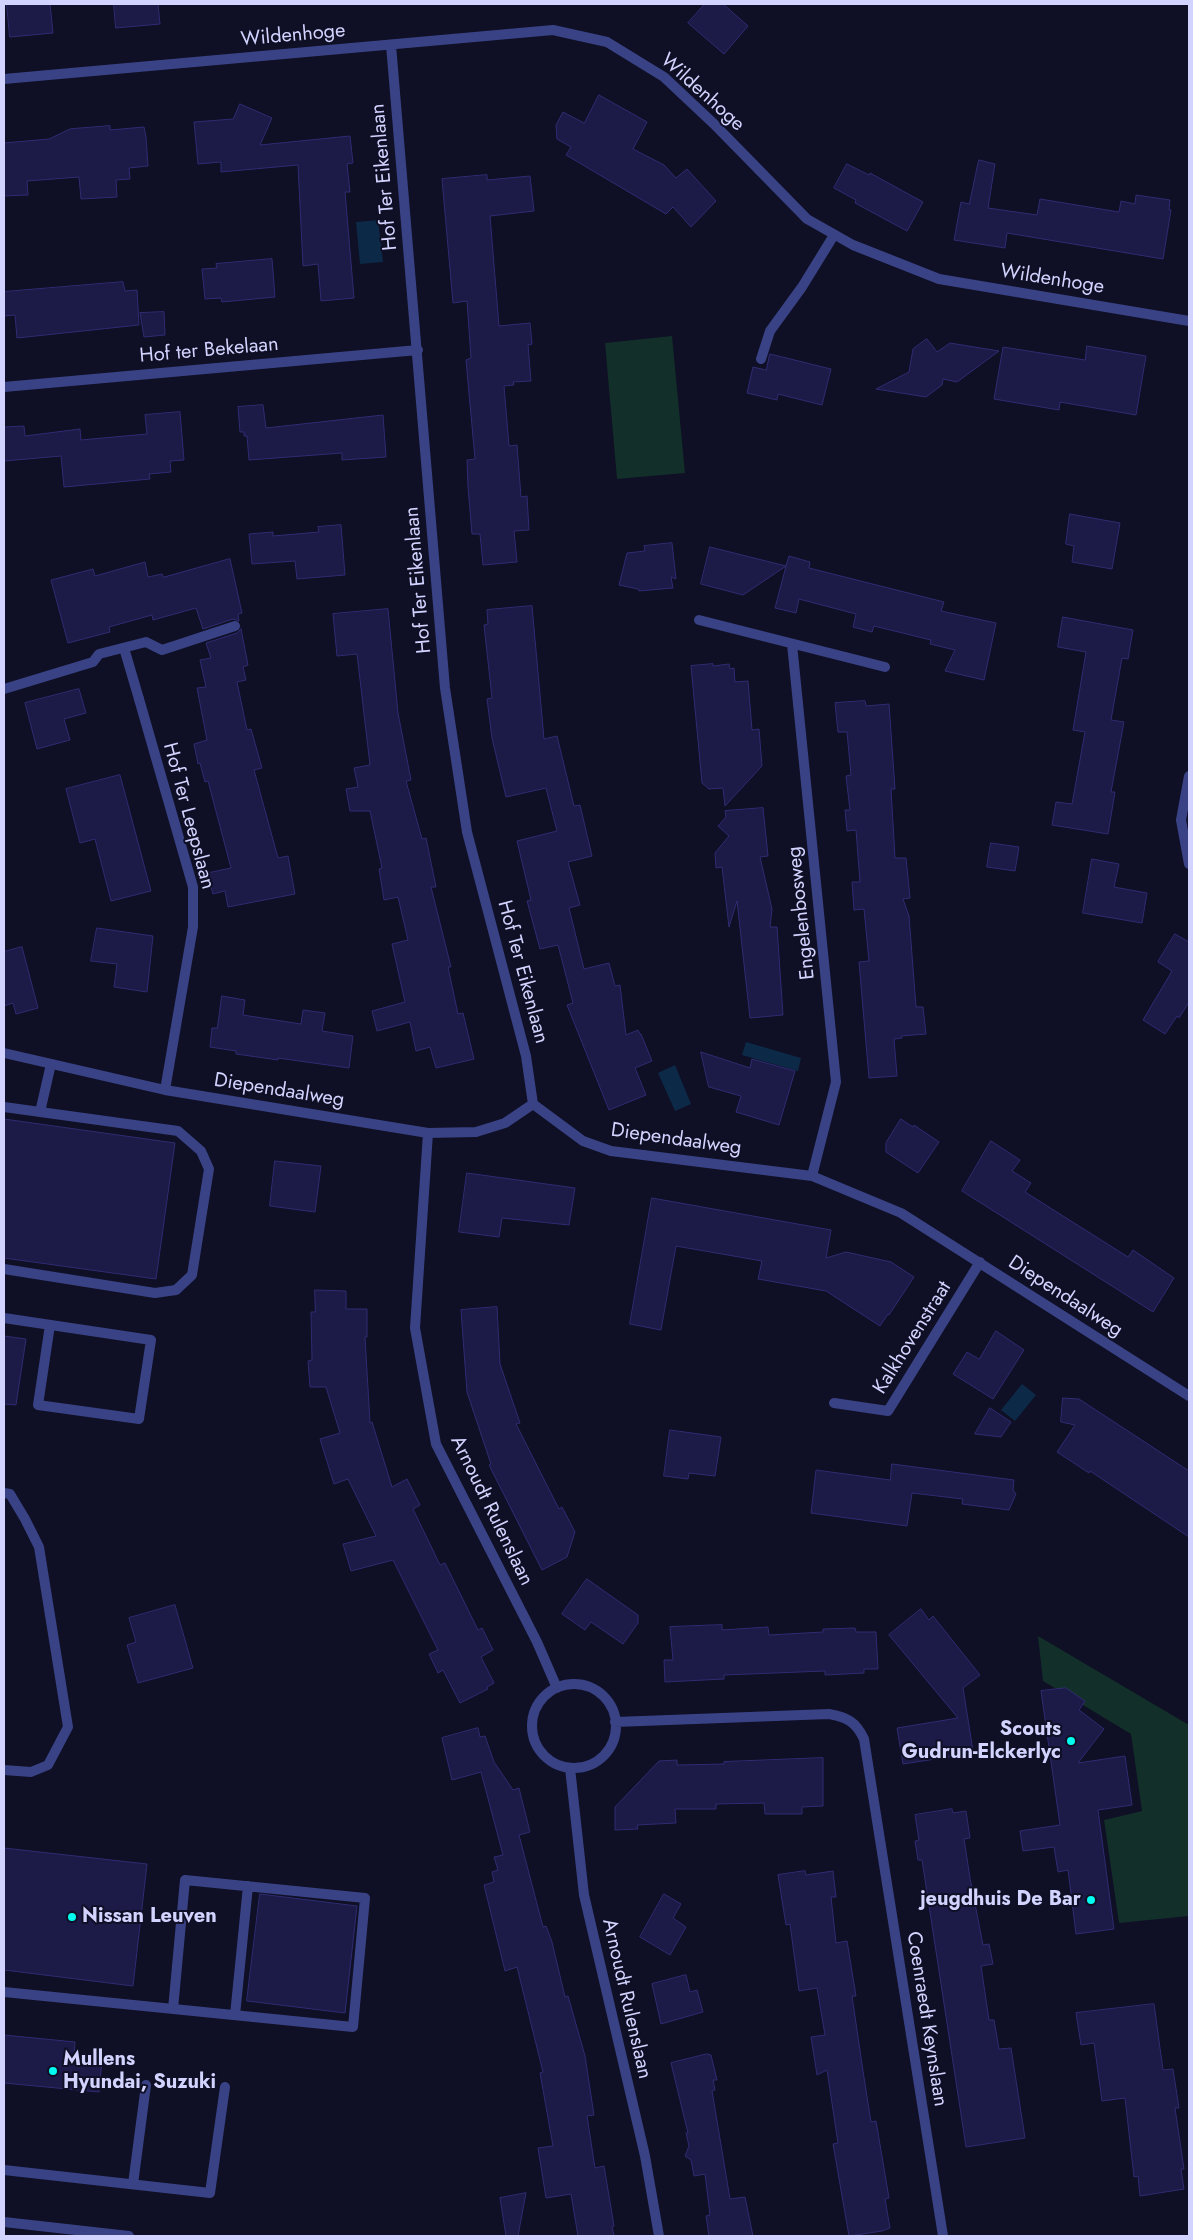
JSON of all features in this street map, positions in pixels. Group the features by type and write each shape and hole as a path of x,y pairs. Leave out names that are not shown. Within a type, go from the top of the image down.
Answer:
{"street":[{"name":"Wildenhoge","path":"4,79 553,30 607,42 664,77 714,124 806,219 853,245 939,279 1189,321"},
{"name":"Hof Ter Eikenlaan","path":"391,45 446,698 467,832 526,1056 534,1104"},
{"path":"761,359 770,331 802,287 834,235"},
{"name":"Hof ter Bekelaan","path":"4,387 418,350"},
{"path":"699,620 885,667"},
{"path":"4,689 93,662 99,654 146,642 162,650 234,626"},
{"name":"Engelenbosweg","path":"792,644 836,1082 812,1176"},
{"name":"Hof Ter Leepslaan","path":"124,648 193,887 193,927 165,1090"},
{"path":"1189,776 1182,820 1189,864"},
{"name":"Diependaalweg","path":"4,1053 165,1090 428,1133 476,1132 505,1123 534,1104 583,1141 611,1151 812,1176 902,1213 1189,1396"},
{"path":"40,1112 51,1064"},
{"path":"4,1107 178,1132 201,1151 209,1169 192,1275 176,1290 156,1293 4,1269"},
{"name":"Arnoudt Rulenslaan","path":"428,1133 415,1328 436,1444 537,1642 557,1688"},
{"name":"Kalkhovenstraat","path":"834,1403 888,1411 980,1262"},
{"path":"4,1318 151,1340 139,1419 38,1405 50,1325"},
{"path":"4,1493 10,1494 39,1548 68,1727 48,1765 31,1772 4,1770"},
{"path":"569,1685 595,1690 605,1698 612,1710 615,1722 615,1734 611,1746 604,1756 588,1765 570,1768 556,1765 545,1757 537,1746 532,1733 533,1719 537,1706 545,1696 557,1688 569,1685"},
{"name":"Coenraedt Keynslaan","path":"615,1722 829,1714 845,1716 858,1726 864,1739 943,2236"},
{"name":"Arnoudt Rulenslaan","path":"570,1768 584,1895 646,2156 659,2236"},
{"path":"4,1992 173,2009 235,2015 353,2027 365,1898 185,1880 173,2009"},
{"path":"235,2015 248,1886"},
{"path":"133,2184 146,2085"},
{"path":"4,2170 210,2193 225,2086"},
{"path":"4,2222 129,2236"}],"green space":[{"path":"672,336 685,473 617,479 605,343"},
{"path":"1038,1636 1189,1725 1189,1916 1119,1923 1104,1820 1142,1811 1131,1734 1043,1681"}],"water":[{"path":"378,220 383,262 360,264 356,222"},
{"path":"746,1042 801,1058 798,1071 742,1055"},
{"path":"675,1065 691,1104 675,1111 658,1073"},
{"path":"1022,1384 1036,1395 1015,1421 1001,1410"}],"building":[{"path":"7,4 50,4 53,33 10,37"},
{"path":"114,4 158,4 160,24 116,28"},
{"path":"705,4 723,4 748,26 724,54 688,23"},
{"path":"599,95 647,122 633,149 664,165 676,178 687,169 716,201 691,227 673,207 666,214 566,155 571,147 557,139 556,125 563,112 584,123"},
{"path":"240,104 272,118 260,145 350,136 353,163 347,164 350,192 345,192 354,298 321,301 318,264 303,266 298,165 221,172 221,162 198,164 194,122 233,119"},
{"path":"110,126 110,130 144,127 146,137 148,166 129,168 130,179 116,180 117,197 81,199 79,177 27,181 28,195 4,196 4,143 49,139 70,129"},
{"path":"979,160 995,164 988,208 1037,215 1040,199 1119,212 1121,201 1135,204 1136,195 1170,200 1169,210 1171,210 1163,259 1007,233 1005,248 954,240 961,202 969,204"},
{"path":"847,164 869,175 870,173 923,202 907,231 855,203 856,200 834,188"},
{"path":"487,175 487,180 530,176 534,211 490,216 499,326 530,323 532,344 528,345 531,381 513,382 514,385 504,386 509,446 517,445 521,497 527,496 529,530 514,531 517,562 483,565 480,534 472,534 468,487 467,460 475,459 466,360 471,358 467,301 453,303 442,179"},
{"path":"272,259 275,297 222,302 221,298 205,299 202,269 217,268 216,264"},
{"path":"123,282 125,291 137,290 139,325 17,338 15,315 4,316 4,292"},
{"path":"164,312 165,335 144,337 140,313"},
{"path":"927,339 937,352 950,343 999,351 957,382 943,379 942,385 926,397 876,389 909,372 913,349"},
{"path":"1087,346 1146,356 1136,415 1060,402 1059,410 994,399 1003,347 1085,360"},
{"path":"770,354 831,369 822,405 778,394 777,400 747,393 753,367 766,370"},
{"path":"263,405 266,428 383,415 386,457 342,460 342,453 249,460 247,436 244,436 244,432 240,432 238,407"},
{"path":"180,412 184,460 170,461 171,472 149,474 150,479 64,487 61,456 4,461 4,427 24,426 25,436 80,429 81,440 147,434 145,415"},
{"path":"1070,514 1120,523 1112,569 1072,562 1074,546 1066,544"},
{"path":"341,525 345,575 297,579 295,561 252,564 249,534 273,532 273,536 319,532 318,527"},
{"path":"672,543 676,579 671,577 673,588 639,591 638,589 619,585 627,553 645,551 644,546"},
{"path":"710,547 786,566 743,595 701,584"},
{"path":"789,556 810,562 809,568 944,602 941,611 996,623 984,680 945,671 955,650 930,644 931,640 874,626 872,632 853,627 856,614 799,599 796,613 775,608"},
{"path":"230,559 242,613 238,614 239,621 233,619 203,629 196,608 153,620 152,615 109,627 110,632 68,643 51,580 93,569 95,576 145,562 148,577 162,574 163,577"},
{"path":"532,606 544,739 557,736 574,806 580,805 592,856 568,862 580,905 569,908 584,969 609,963 615,986 620,985 626,1035 638,1030 652,1061 635,1068 646,1095 609,1110 567,1005 573,1003 558,945 540,949 527,901 531,900 517,841 557,831 546,788 506,797 492,738 487,699 492,698 484,625 488,624 487,610"},
{"path":"388,609 398,713 411,780 406,781 422,839 426,838 436,887 431,887 451,967 448,967 458,1014 463,1013 474,1059 436,1068 430,1047 416,1051 410,1022 377,1031 372,1011 405,1002 392,944 408,940 398,897 384,900 379,869 382,868 370,811 350,811 346,789 358,787 354,768 370,765 357,654 337,656 333,614"},
{"path":"1063,617 1133,630 1128,659 1122,658 1111,720 1124,722 1111,792 1115,792 1108,834 1052,825 1056,802 1072,804 1085,732 1073,730 1086,652 1058,647"},
{"path":"241,629 248,665 243,667 246,680 237,682 247,730 251,729 262,768 254,770 278,858 288,856 295,894 228,907 225,891 213,894 207,873 231,868 208,781 205,782 200,763 198,764 194,744 207,740 197,688 206,687 200,660 211,658 206,643 237,633"},
{"path":"713,664 713,666 729,664 730,669 734,668 735,682 748,681 752,730 759,729 762,766 725,806 723,788 709,789 702,783 691,666"},
{"path":"79,689 86,713 64,719 70,740 37,749 25,703"},
{"path":"865,701 866,706 889,704 895,789 891,789 895,858 906,858 910,898 903,899 909,916 916,1007 923,1007 926,1034 901,1036 902,1038 894,1039 897,1076 869,1078 859,962 869,961 864,909 854,910 852,882 860,882 856,830 847,831 845,810 850,810 846,776 851,775 847,732 838,732 835,703"},
{"path":"120,775 151,891 111,901 95,839 80,843 66,789"},
{"path":"763,808 768,856 760,857 772,909 770,927 777,927 783,1015 750,1018 737,901 729,927 722,867 716,868 715,853 729,836 718,826 726,817 725,811"},
{"path":"991,843 1019,847 1015,871 987,867"},
{"path":"1092,859 1119,864 1114,887 1147,893 1142,923 1083,913"},
{"path":"97,928 153,936 147,992 114,987 117,964 91,961"},
{"path":"1175,934 1189,942 1189,1002 1179,1018 1177,1016 1165,1034 1143,1020 1172,971 1158,962"},
{"path":"22,947 38,1008 16,1014 13,1003 4,1006 4,952"},
{"path":"222,996 245,1000 243,1015 301,1024 303,1010 325,1013 322,1031 353,1036 349,1068 236,1054 236,1051 210,1047 212,1028 217,1028"},
{"path":"701,1052 750,1068 752,1059 795,1071 779,1125 736,1112 741,1096 709,1087"},
{"path":"4,1119 175,1143 156,1279 4,1258"},
{"path":"901,1119 913,1127 914,1125 939,1142 918,1173 886,1152 886,1143"},
{"path":"991,1141 1020,1160 1012,1171 1031,1183 1025,1192 1128,1257 1133,1250 1174,1278 1153,1312 962,1191"},
{"path":"275,1161 321,1166 315,1212 270,1206"},
{"path":"467,1173 575,1188 569,1225 502,1218 499,1237 459,1232"},
{"path":"652,1198 831,1230 826,1258 846,1252 891,1262 914,1277 880,1326 826,1291 758,1279 762,1261 676,1246 661,1330 630,1324"},
{"path":"315,1290 346,1291 346,1309 367,1309 367,1337 365,1337 370,1423 372,1422 392,1487 407,1479 420,1505 413,1509 440,1565 445,1563 478,1630 482,1628 493,1650 481,1657 494,1683 487,1687 488,1689 460,1703 443,1670 438,1673 429,1654 438,1650 393,1560 351,1571 343,1544 376,1536 348,1479 334,1484 320,1439 340,1433 326,1387 310,1387 308,1361 312,1360 311,1312 315,1312"},
{"path":"497,1307 500,1364 520,1423 516,1424 559,1509 562,1507 575,1532 567,1557 542,1570 489,1465 491,1464 467,1392 461,1310"},
{"path":"996,1331 1024,1350 993,1399 953,1374 967,1352 979,1359"},
{"path":"4,1336 26,1339 16,1405 4,1404"},
{"path":"1063,1398 1079,1399 1189,1471 1189,1537 1090,1471 1089,1473 1057,1452 1075,1425 1061,1422"},
{"path":"990,1408 1011,1422 1001,1437 975,1434"},
{"path":"670,1430 721,1437 715,1476 689,1473 688,1479 664,1476"},
{"path":"892,1464 1014,1480 1013,1490 1016,1494 1009,1510 962,1504 963,1499 912,1493 907,1526 811,1513 816,1470 890,1480"},
{"path":"587,1579 638,1615 638,1623 623,1644 591,1622 585,1630 562,1614"},
{"path":"175,1605 193,1668 138,1683 127,1645 136,1642 129,1618"},
{"path":"921,1609 929,1620 933,1616 980,1675 963,1688 973,1751 961,1752 961,1755 903,1764 897,1728 958,1718 889,1635"},
{"path":"722,1625 722,1630 768,1627 769,1635 823,1632 823,1629 855,1628 856,1632 876,1632 878,1669 864,1669 864,1673 825,1675 825,1671 724,1675 724,1679 665,1682 664,1660 673,1660 670,1627"},
{"path":"1066,1688 1085,1701 1079,1710 1104,1729 1078,1763 1125,1756 1132,1805 1098,1810 1114,1929 1076,1934 1068,1870 1058,1872 1054,1847 1023,1851 1020,1831 1060,1825 1041,1691"},
{"path":"478,1728 480,1737 485,1736 494,1762 513,1790 519,1788 530,1832 519,1835 543,1927 546,1926 552,1942 565,1997 568,1996 585,2056 594,2115 587,2116 595,2168 604,2166 614,2236 578,2236 571,2194 546,2198 538,2148 553,2146 540,2073 543,2072 517,1967 505,1971 484,1885 494,1882 492,1872 498,1870 494,1857 503,1855 481,1772 452,1780 442,1738"},
{"path":"823,1758 823,1806 802,1807 802,1814 765,1814 764,1803 716,1804 716,1809 675,1809 676,1823 637,1825 638,1829 615,1830 615,1807 659,1761 677,1760 677,1765"},
{"path":"952,1809 953,1813 966,1811 970,1838 964,1839 970,1878 983,1945 989,1944 993,1964 981,1966 989,2020 994,2020 999,2049 1011,2048 1025,2138 966,2147 922,1860 918,1860 915,1841 919,1840 915,1815"},
{"name":"Nissan Leuven","path":"4,1848 147,1864 133,1986 4,1970"},
{"path":"805,1871 806,1875 833,1871 836,1897 831,1897 836,1943 847,1941 856,1996 852,1996 871,2122 876,2121 889,2198 885,2199 890,2228 882,2231 849,2236 833,2144 838,2143 827,2070 817,2075 811,2037 825,2035 817,1988 799,1991 790,1924 786,1925 778,1875"},
{"path":"260,1894 357,1906 345,2013 247,2001"},
{"path":"664,1894 681,1904 673,1918 686,1927 670,1955 640,1937"},
{"path":"686,1975 690,1992 697,1990 703,2012 661,2024 652,1984"},
{"path":"1154,2004 1163,2070 1173,2069 1179,2108 1175,2108 1184,2169 1181,2169 1184,2189 1140,2196 1138,2176 1134,2177 1125,2098 1102,2101 1094,2043 1081,2045 1076,2013"},
{"name":"Mullens Hyundai, Suzuki","path":"4,2035 75,2042 74,2057 102,2060 99,2092 4,2083"},
{"path":"707,2054 711,2055 717,2080 713,2080 715,2090 712,2091 730,2199 745,2197 753,2236 709,2236 706,2216 710,2215 705,2174 694,2176 691,2160 685,2156 689,2146 686,2133 688,2133 671,2063"},
{"path":"526,2193 518,2236 506,2236 500,2198"}],"place":[{"name":"Scouts Gudrun-Elckerlyc","path":"1071,1741"},
{"name":"jeugdhuis De Bar","path":"1091,1900"},
{"name":"Nissan Leuven","path":"72,1917"},
{"name":"Mullens Hyundai, Suzuki","path":"53,2071"}]}
